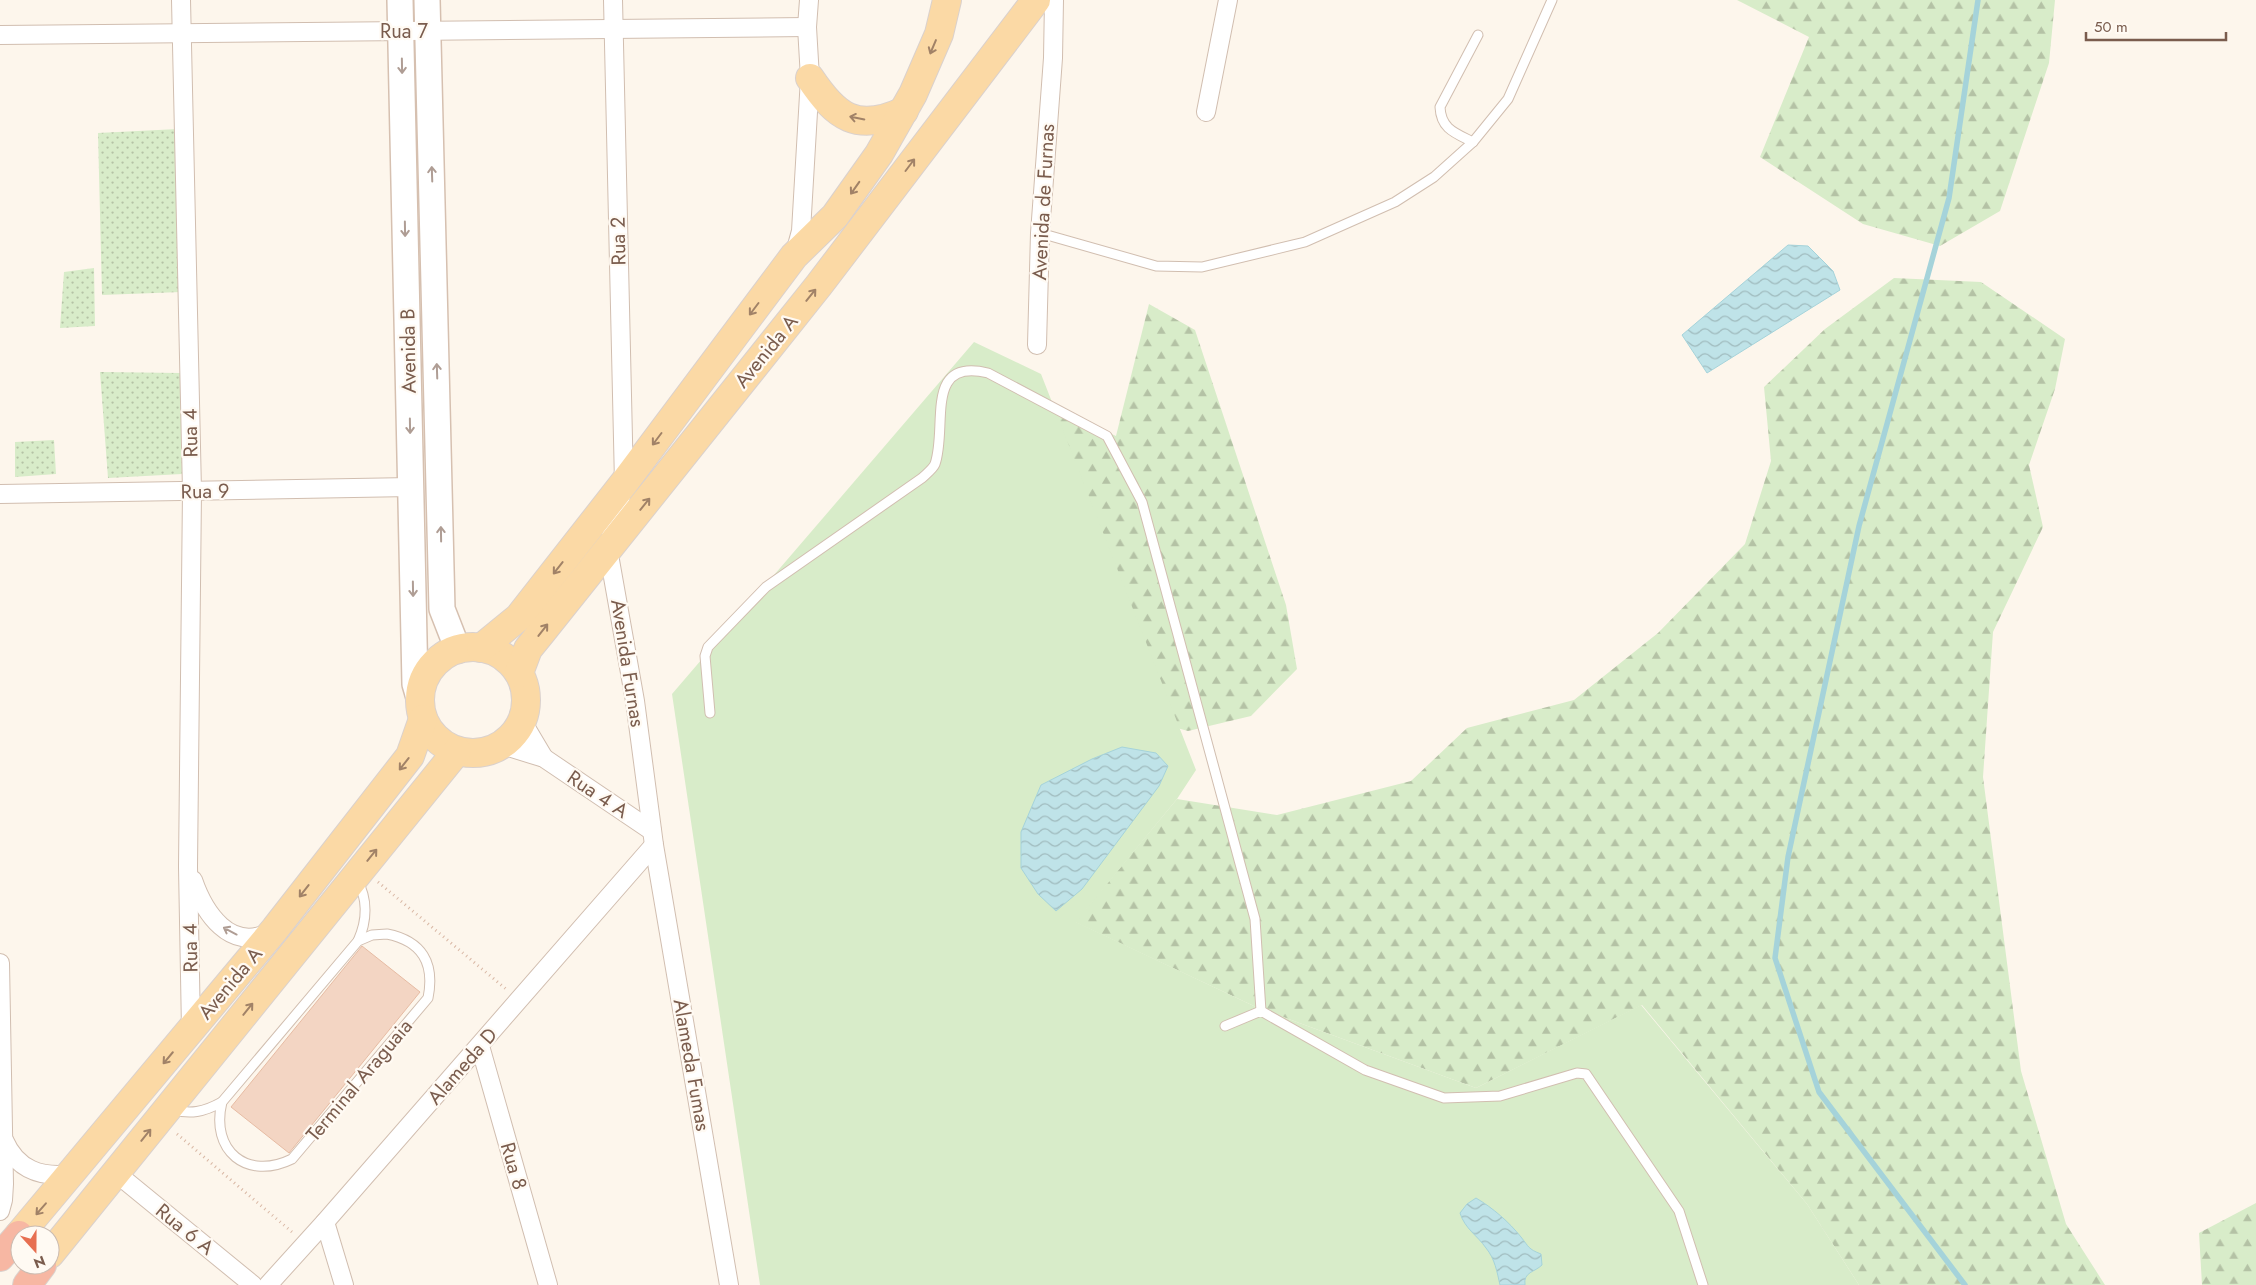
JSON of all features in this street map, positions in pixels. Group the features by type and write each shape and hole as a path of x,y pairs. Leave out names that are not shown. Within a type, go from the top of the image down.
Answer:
{"highway":[{"path":"0,1257 10,1233"}],"main road":[{"path":"794,256 835,216 879,154 904,111 938,34 947,0"},
{"name":"Avenida de Furnas","path":"1013,29 1041,1"},
{"name":"Avenida A","path":"519,673 528,649 819,285 1013,29"},
{"path":"810,78 825,101 840,114 859,120 878,120 904,111"},
{"name":"Avenida A","path":"469,649 519,617 624,483 794,256"},
{"path":"469,649 503,656 519,673 525,688 527,705 522,721 514,735 502,745 488,752 472,754 448,748 433,736 421,710 421,688 426,675 446,655 469,649"},
{"name":"Avenida A","path":"18,1225 72,1174 274,929 410,756 421,710"},
{"name":"Avenida A","path":"60,1242 116,1173 169,1118 364,878 457,751"}],"street":[{"name":"Rua 4","path":"181,0 192,491 188,866 191,1029"},
{"name":"Avenida B","path":"400,0 415,684 421,710"},
{"name":"Avenida B","path":"427,0 442,609 469,649"},
{"name":"Rua 2","path":"613,0 624,483"},
{"name":"Avenida A","path":"794,256 801,231 810,78 807,26 809,0"},
{"path":"1206,112 1228,0"},
{"name":"Avenida de Furnas","path":"1037,345 1040,233 1052,58 1041,1"},
{"name":"Rua 7","path":"0,35 807,26"},
{"name":"Avenida Furnas","path":"624,483 608,550 635,701 653,838"},
{"name":"Rua 9","path":"0,494 411,487"},
{"name":"Rua 4 A","path":"522,721 544,758"},
{"name":"Rua 4 A","path":"502,745 544,758 653,838"},
{"name":"Alameda D","path":"268,1285 480,1046 653,838"},
{"name":"Alameda Fumas","path":"653,838 729,1285"},
{"name":"Rua 4","path":"188,866 197,892 208,913 225,930 249,939 259,938 274,929"},
{"path":"0,963 4,1184 0,1211"},
{"name":"Rua 8","path":"480,1046 548,1285"},
{"path":"3,1137 15,1158 28,1170 43,1175 58,1176 72,1174"},
{"name":"Rua 6 A","path":"116,1173 253,1285"},
{"path":"4,1184 10,1233"},
{"path":"325,1222 344,1285"}],"lane":[{"path":"1040,233 1156,266 1202,267 1305,242 1395,202 1434,176 1473,142 1508,99 1552,0"},
{"path":"1473,142 1445,126 1440,117 1440,107 1478,35"},
{"path":"710,713 705,656 708,647 766,587 922,478 934,465 943,392 948,379 957,372 973,369 988,373 1107,436 1142,502 1255,919 1261,1011"},
{"path":"169,1118 211,1108 222,1102 358,941 365,918 364,878"},
{"name":"Terminal Araguaia","path":"222,1102 218,1117 220,1132 225,1146 237,1157 248,1165 264,1168 278,1166 292,1159 428,998 431,984 430,969 424,955 414,944 401,937 387,934 372,936 358,941"},
{"path":"1225,1026 1261,1011"},
{"path":"1261,1011 1365,1070 1444,1098 1500,1096 1577,1073 1586,1074 1679,1211 1703,1285"}],"path":[{"path":"364,878 507,990"},
{"path":"169,1118 293,1234"}],"green space":[{"path":"1737,0 2055,0 2049,63 2000,211 1940,246 1863,224 1760,157 1809,37"},
{"path":"178,129 181,292 102,295 98,133"},
{"path":"94,268 95,326 60,328 64,272"},
{"path":"1894,278 1981,282 2065,339 2055,389 2029,465 2043,527 1993,632 1983,777 2021,1071 2066,1224 2105,1285 1859,1285 1807,1204 1642,1005 1476,1088 1256,1007 1075,922 1177,799 1277,815 1411,781 1467,728 1574,700 1658,633 1745,544 1771,461 1764,387 1825,329"},
{"path":"1149,304 1195,330 1286,605 1297,669 1251,716 1188,731 1020,685 1025,395 1116,436"},
{"path":"974,342 1041,374 1196,770 1177,799 1076,922 1256,1007 1476,1088 1641,1005 1807,1204 1859,1285 760,1285 672,694"},
{"path":"100,372 180,373 182,474 108,478"},
{"path":"54,440 56,474 15,477 15,442"},
{"path":"2256,1203 2256,1285 2202,1285 2199,1233"}],"water":[{"path":"1788,245 1808,246 1833,271 1840,290 1707,373 1682,335"},
{"path":"1122,747 1156,753 1168,766 1159,786 1082,889 1056,911 1038,894 1021,868 1021,832 1041,785 1092,759"},
{"path":"1476,1198 1489,1206 1506,1221 1531,1249 1541,1254 1542,1265 1526,1277 1525,1285 1500,1285 1492,1257 1483,1243 1462,1219 1460,1213 1467,1204"}],"building":[{"path":"362,946 420,992 289,1153 231,1107"}],"waterway":[{"path":"1965,1285 1819,1092 1775,958 1788,857 1859,526 1949,198 1978,0"}]}
